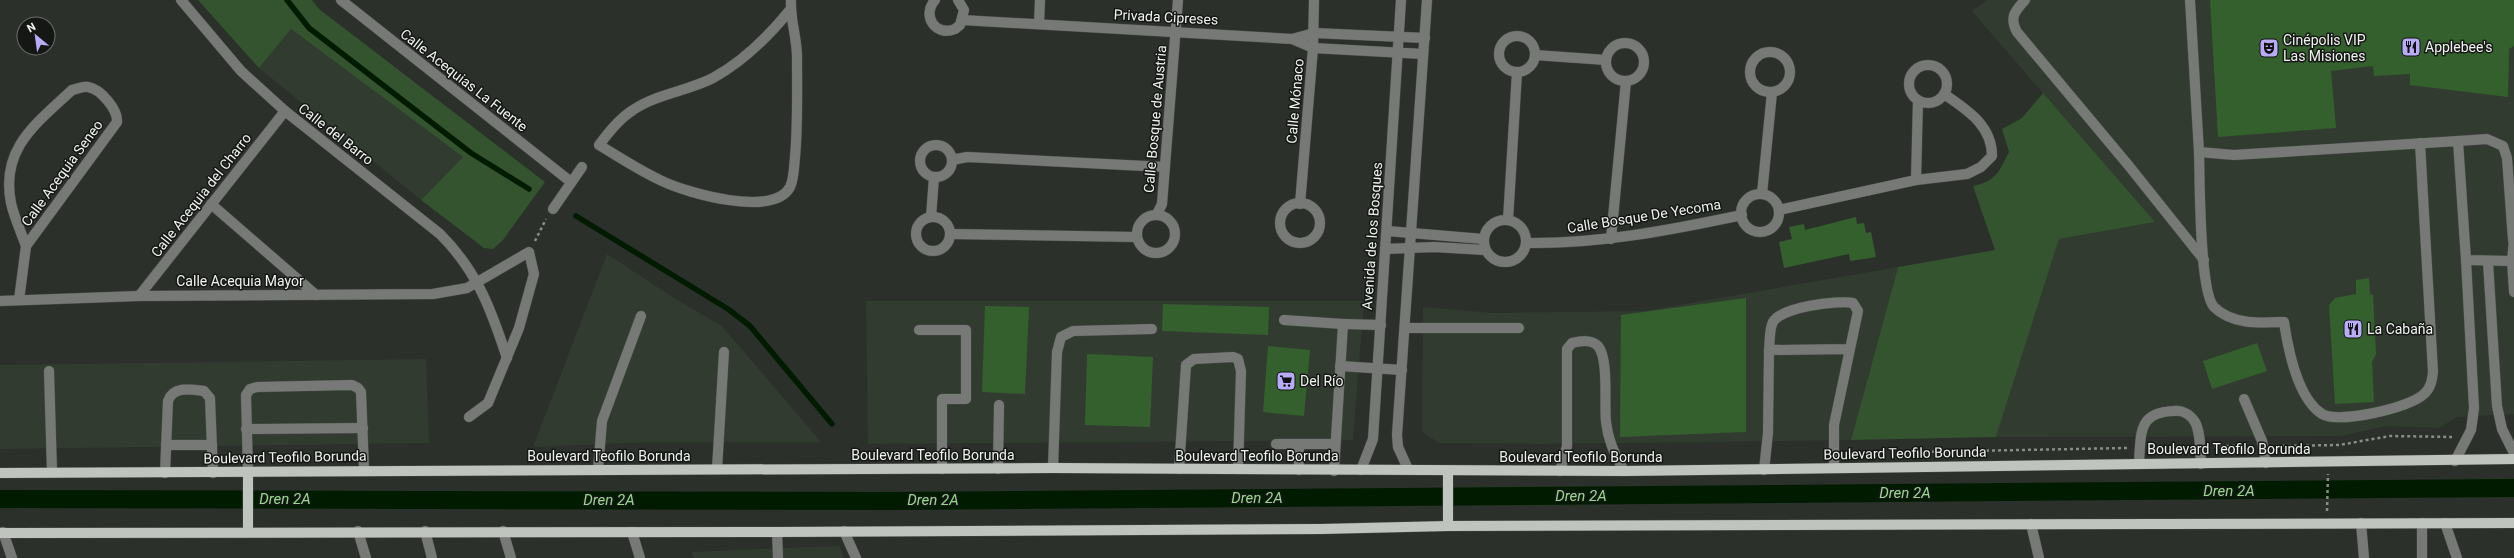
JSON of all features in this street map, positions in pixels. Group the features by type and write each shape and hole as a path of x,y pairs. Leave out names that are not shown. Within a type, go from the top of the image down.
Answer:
{"main road":[{"name":"Boulevard Teofilo Borunda","path":"0,473 213,473 364,470 1053,468 1334,471 1408,469 1448,471 1624,471 2139,463 2266,464 2514,459"},
{"path":"1448,471 1448,526"},
{"path":"248,472 248,532"},
{"path":"1,532 777,532 1321,530 1448,526 2514,523"}],"street":[{"name":"Calle del Barro","path":"181,0 241,71 285,111 440,234 455,249 479,283 507,358"},
{"name":"Calle Acequias La Fuente","path":"340,0 571,182"},
{"path":"935,0 929,11 931,23 936,27 950,31 960,25 962,20 964,10 958,0"},
{"path":"1039,24 1040,0"},
{"name":"Calle Bosque de Austria","path":"1156,214 1162,204 1178,0"},
{"name":"Calle Mónaco","path":"1300,204 1313,48 1314,0"},
{"name":"Avenida de los Bosques","path":"1361,470 1373,439 1401,0"},
{"path":"1408,469 1398,447 1397,435 1427,0"},
{"path":"2025,0 2014,13 2012,20 2017,32 2129,166 2204,260"},
{"path":"2190,0 2204,260 2208,295 2213,306 2223,313 2238,320 2259,324 2284,322 2288,350 2297,376 2308,399 2321,414 2343,418 2413,402 2425,394 2431,384 2433,372 2420,144"},
{"path":"791,5 797,45 798,128 792,180 783,196 768,202 752,202 692,193 661,181 598,144 619,121 634,109 712,79 735,64 765,40 791,5"},
{"name":"Privada Cipreses","path":"962,20 1292,39 1314,33 1425,38"},
{"path":"1520,36 1526,38 1534,48 1535,55 1527,69 1517,72 1505,67 1499,56 1500,50 1508,39 1520,36"},
{"name":"Privada Cipreses","path":"1292,39 1313,48 1423,54"},
{"path":"1630,43 1636,46 1643,57 1644,64 1637,76 1626,81 1611,75 1606,60 1611,48 1616,45 1630,43"},
{"path":"1535,55 1606,60"},
{"path":"1916,180 1918,100 1910,90 1911,76 1915,71 1927,65 1934,66 1944,75 1946,88 1944,94 1932,102 1918,100"},
{"path":"1508,220 1517,72"},
{"path":"1611,239 1626,81"},
{"name":"Calle Acequia Seneo","path":"19,300 26,246 11,203 8,184 14,151 24,135 72,90 82,87 94,89 100,92 113,109 117,122 26,246"},
{"path":"1762,194 1772,92"},
{"path":"1779,210 1916,180 1967,174 1981,168 1992,156 1992,143 1985,129 1970,112 1944,94"},
{"name":"Calle Acequia del Charro","path":"139,296 285,111"},
{"path":"2199,152 2242,154 2487,139 2503,146 2507,158 2514,240 2512,261 2514,292"},
{"path":"2455,461 2471,430 2474,408 2458,141"},
{"path":"939,145 948,150 952,160 948,170 940,176 934,177 921,168 920,159 925,150 939,145"},
{"path":"952,160 967,157 1165,167"},
{"path":"553,209 582,167"},
{"path":"931,217 934,177"},
{"path":"1757,194 1762,194 1774,199 1779,210 1779,216 1773,226 1763,231 1757,231 1747,226 1742,215 1747,200 1757,194"},
{"path":"212,204 316,295"},
{"path":"1156,214 1167,218 1174,229 1174,241 1170,247 1161,253 1148,252 1140,246 1136,237 1136,231 1142,219 1156,214"},
{"name":"Calle Bosque De Yecoma","path":"1527,243 1558,244 1611,239 1742,215"},
{"path":"931,217 944,221 950,234 949,240 942,248 931,250 921,246 916,231 921,222 931,217"},
{"path":"1508,220 1520,225 1524,231 1527,243 1521,256 1508,262 1495,260 1485,250 1484,239 1492,224 1508,220"},
{"path":"1387,231 1484,239"},
{"path":"950,234 1136,237"},
{"path":"1385,249 1434,247 1485,250"},
{"path":"469,417 488,403 519,328 534,274 529,252"},
{"name":"Calle Acequia Mayor","path":"0,301 139,296 433,294 453,292 479,283 529,252"},
{"path":"2466,260 2488,262 2512,261"},
{"path":"2488,262 2497,406 2502,428 2514,453"},
{"path":"1764,470 1768,433 1769,350 1773,322 1777,318 1802,307 1845,302 1853,303 1858,311 1833,432 1834,467"},
{"path":"598,470 602,421 641,316"},
{"path":"1284,320 1381,325"},
{"path":"1334,471 1334,444 1343,324"},
{"path":"1404,328 1518,328"},
{"path":"1053,468 1057,352 1061,337 1066,332 1073,330 1152,329"},
{"path":"919,330 966,330 966,399 942,400 942,469"},
{"path":"1560,471 1567,446 1567,349 1572,343 1582,341 1592,342 1598,347 1603,359 1606,424 1614,454 1624,471"},
{"path":"1769,350 1850,349"},
{"path":"717,469 724,352"},
{"path":"1179,469 1186,365 1194,359 1233,357 1238,360 1241,371 1238,469"},
{"path":"1340,366 1402,370"},
{"path":"49,371 52,472"},
{"path":"248,472 246,395 250,389 257,387 352,385 361,392 364,470"},
{"path":"166,473 168,401 173,393 183,389 204,391 209,395 212,407 213,473"},
{"path":"2244,399 2263,446 2266,464"},
{"path":"998,469 999,405"},
{"path":"2139,463 2140,448 2146,421 2153,413 2180,410 2187,414 2195,422 2200,446 2201,464"},
{"path":"246,428 363,428"},
{"path":"1276,444 1334,444"},
{"path":"1299,444 1299,470"},
{"path":"166,445 212,445"},
{"path":"2361,523 2364,558"},
{"path":"2422,523 2422,558"},
{"path":"2031,524 2039,558"},
{"path":"2445,524 2457,558"},
{"path":"358,531 366,558"},
{"path":"426,531 432,558"},
{"path":"503,531 511,558"},
{"path":"844,531 856,558"},
{"path":"1,532 12,558"},
{"path":"632,532 640,558"},
{"path":"777,532 778,558"}],"path":[{"path":"529,252 547,218"},
{"path":"2200,446 2339,445 2390,436 2460,437"},
{"path":"1912,452 2140,448"},
{"path":"2327,507 2328,484"}],"shaded area":[{"path":"1987,0 2514,0 2514,414 2457,417 2439,428 2386,426 2341,436 1996,437 2059,239 2154,222 1972,11"},
{"path":"291,29 463,157 421,200 259,68"},
{"path":"607,254 674,298 722,326 821,442 650,442 533,447"},
{"path":"1898,267 1851,440 1541,444 1439,443 1422,432 1423,307 1493,313 1645,311"},
{"path":"866,301 1364,301 1353,440 868,444"},
{"path":"426,359 429,443 0,449 0,365"},
{"path":"839,546 844,558 694,558 691,552"}],"green space":[{"path":"198,0 312,0 319,9 545,182 503,240 493,249 484,248 421,200 463,157 291,29 259,68"},
{"path":"2043,93 2155,222 2059,239 1996,437 1851,440 1898,267 1995,250 1973,186 1981,184 1996,175 2009,152 2002,129 2022,118"}],"building":[{"path":"2210,0 2514,0 2514,46 2509,49 2508,97 2410,85 2410,74 2374,76 2373,66 2331,71 2336,128 2218,137"},
{"path":"1856,217 1857,224 1864,223 1866,233 1871,232 1876,257 1850,261 1849,254 1784,268 1779,242 1792,239 1789,227 1804,224 1805,230"},
{"name":"La Cabaña","path":"2369,278 2370,295 2373,294 2376,354 2372,362 2374,402 2335,404 2329,305 2335,298 2356,294 2356,280"},
{"path":"1746,298 1746,432 1620,437 1621,315"},
{"path":"1163,304 1269,307 1268,335 1162,331"},
{"path":"985,306 1029,307 1025,394 982,392"},
{"path":"2257,343 2267,371 2212,389 2203,361"},
{"name":"Del Río","path":"1268,346 1310,350 1304,416 1263,412"},
{"path":"1087,354 1153,357 1150,427 1085,425"}],"waterway":[{"path":"287,0 309,28 471,153 529,189"},
{"path":"576,216 728,309 750,326 832,424"},
{"name":"Dren 2A","path":"0,499 891,501 2514,488"}],"place":[{"name":"Applebee's","path":"2411,47"},
{"name":"Cinépolis VIP Las Misiones","path":"2269,48"},
{"name":"La Cabaña","path":"2353,329"},
{"name":"Del Río","path":"1286,381"}]}
